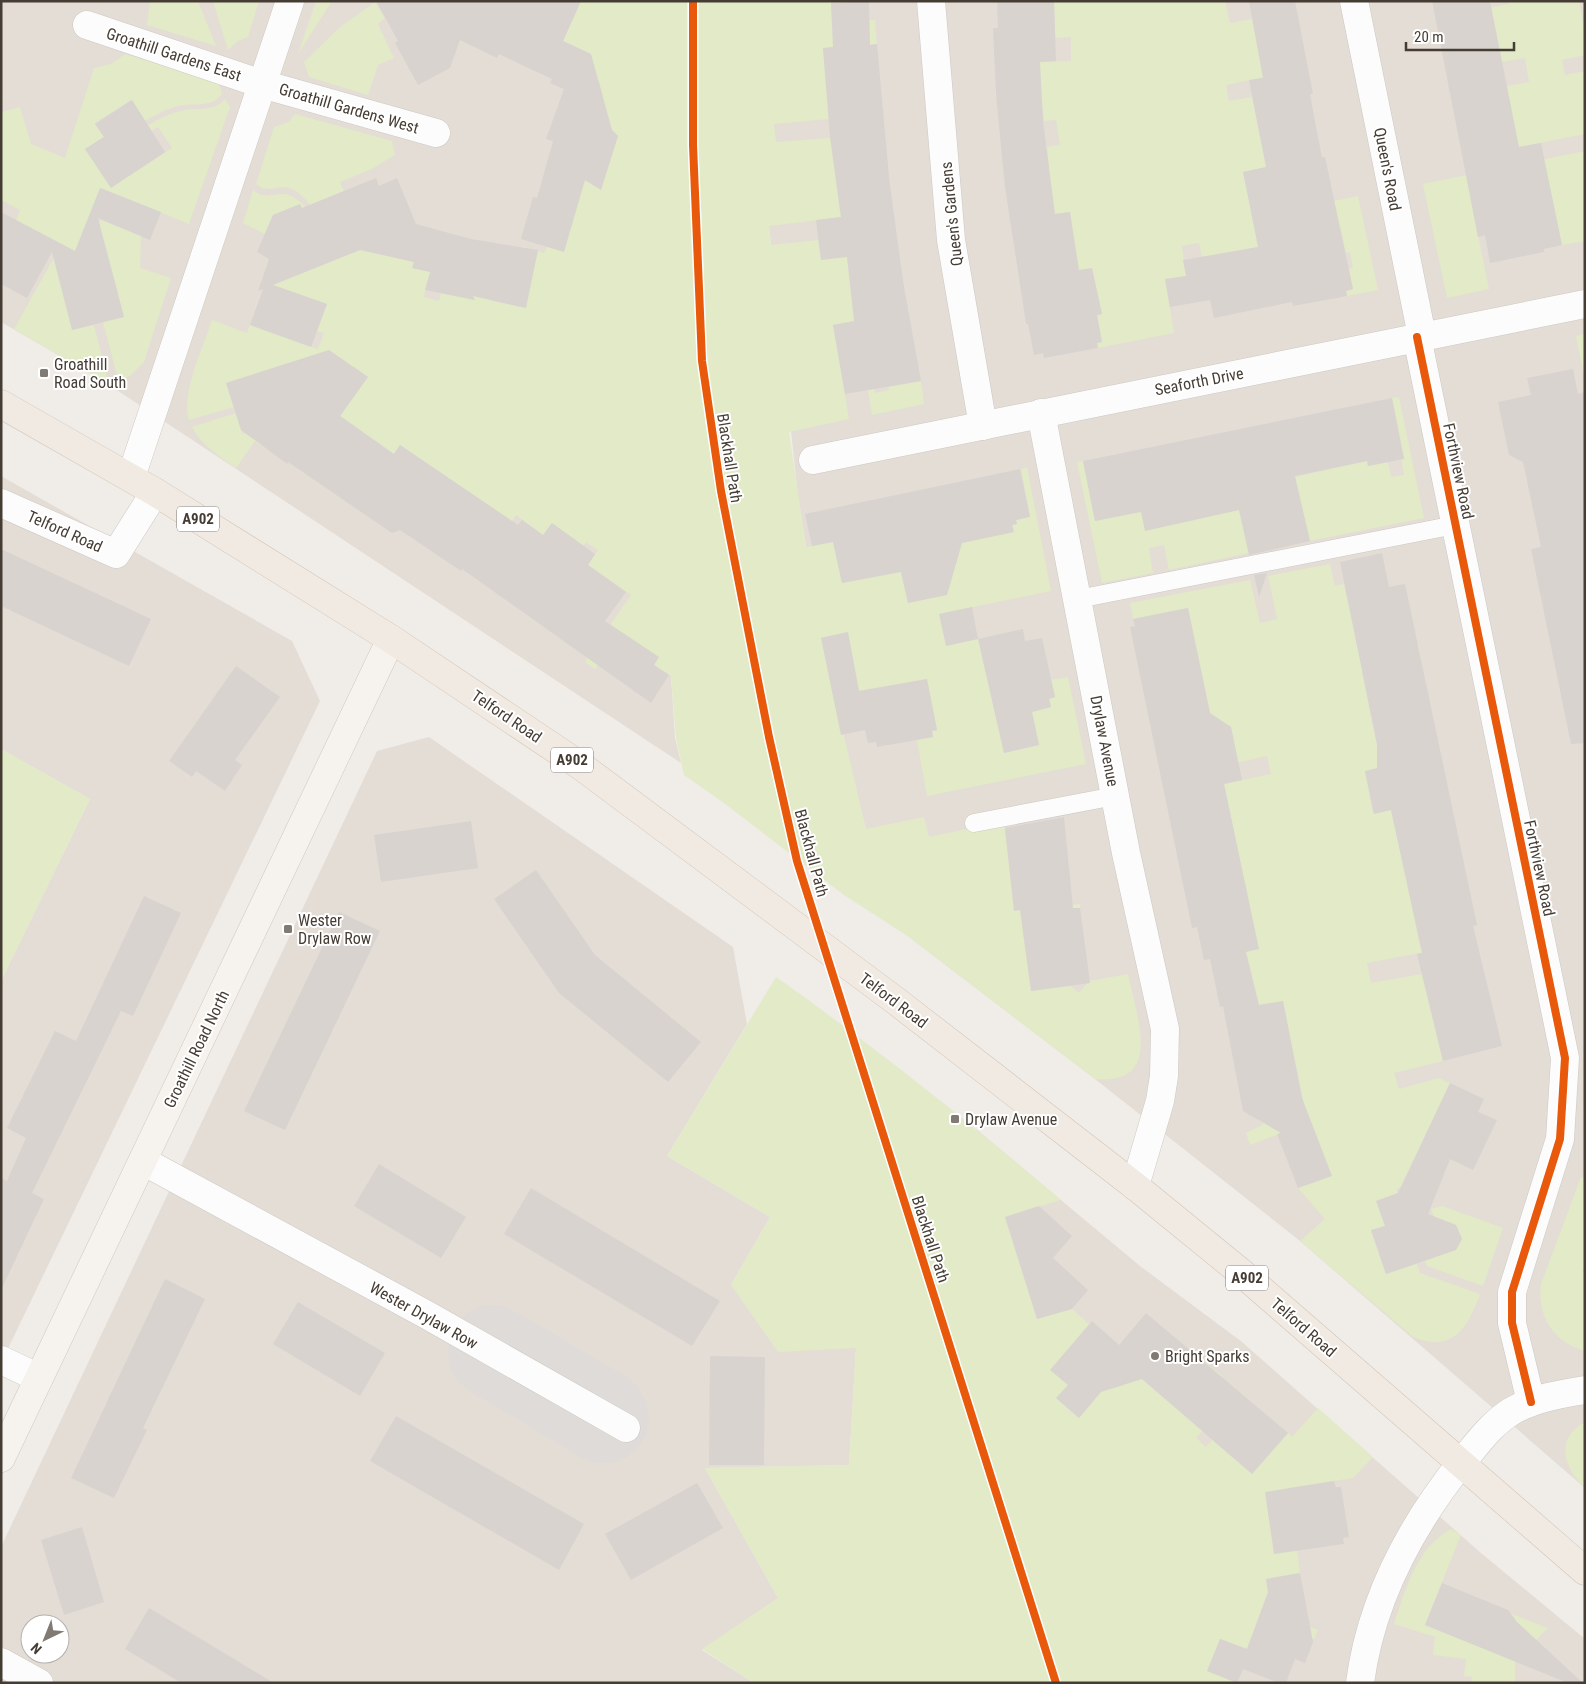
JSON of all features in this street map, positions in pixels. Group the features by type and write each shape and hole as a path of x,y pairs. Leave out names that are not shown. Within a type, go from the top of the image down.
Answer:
{"main road":[{"name":"Telford Road","path":"1,404 131,477 391,639 581,766 896,1001 1135,1186 1243,1274 1585,1571"}],"street":[{"path":"131,477 290,1"},
{"name":"Queen's Gardens","path":"931,1 951,240 983,426"},
{"name":"Queen's Road","path":"1354,1 1419,336"},
{"name":"Groathill Gardens East","path":"87,25 262,84"},
{"name":"Groathill Gardens West","path":"262,84 436,133"},
{"name":"Seaforth Drive","path":"813,460 1419,336 1585,304"},
{"name":"Forthview Road","path":"1419,336 1565,1058 1560,1138 1512,1292 1512,1323 1531,1402"},
{"name":"Drylaw Avenue","path":"1041,413 1126,853 1161,1006 1166,1049 1160,1101 1135,1186"},
{"name":"Telford Road","path":"1,503 116,554 155,492"},
{"name":"Groathill Road North","path":"1,1458 391,639"},
{"name":"Wester Drylaw Row","path":"143,1160 626,1428"},
{"path":"1,1360 39,1378"},
{"path":"1360,1683 1376,1610 1388,1580 1426,1510 1462,1463 1493,1426 1512,1411 1531,1402 1585,1390"},
{"path":"1,1662 39,1683"}],"lane":[{"path":"1078,599 1456,525"},
{"path":"974,823 1115,796"}],"shaded area":[{"path":"1,1 639,1 632,144 631,340 638,447 651,566 671,676 675,738 681,763 100,379 1,322"},
{"path":"757,1 1585,1 1585,1488 1300,1241 1095,1079 909,937 866,829 851,772 821,638 798,496 769,226"},
{"path":"1,476 292,641 320,701 1,1363 1,981 90,799 1,749"},
{"path":"429,737 733,947 747,1024 667,1156 770,1217 731,1285 856,1348 849,1465 705,1468 778,1598 702,1650 754,1683 1,1683 1,1547 377,751"},
{"path":"976,1129 1140,1266 1242,1342 1481,1553 1585,1639 1585,1683 1117,1683"},
{"path":"485,1305 501,1305 516,1312 627,1377 638,1388 646,1402 649,1417 647,1433 639,1447 627,1457 612,1463 596,1463 580,1457 470,1391 458,1381 450,1367 448,1351 450,1335 458,1322 470,1311"}],"green space":[{"path":"150,1 198,1 216,46 147,25"},
{"path":"213,1 259,1 248,37 238,41 228,50"},
{"path":"316,1 332,1 298,54"},
{"path":"564,1 867,1 831,3 832,22 875,20 877,44 823,48 829,119 774,124 776,142 831,138 840,212 893,206 894,211 769,226 771,245 818,240 821,259 847,257 853,306 908,307 909,312 833,325 849,419 789,432 806,547 833,542 842,583 868,578 898,556 908,603 935,597 956,544 1014,532 1012,525 1017,524 1016,520 1030,516 1021,469 1027,467 1051,591 940,614 946,645 999,635 981,651 1004,753 1039,745 1032,712 1051,707 1049,699 1055,697 1051,680 1068,677 1086,764 927,796 917,740 933,737 932,731 937,730 927,679 859,691 847,632 821,638 866,829 924,817 929,837 1004,821 1014,910 1080,904 1080,908 1053,911 1022,923 1031,991 1071,986 1079,993 1089,981 1128,974 1140,1027 1141,1044 1138,1060 1131,1071 1117,1078 1095,1079 909,937 844,895 724,803 684,775 676,738 671,676 654,665 620,632 595,669 585,662 631,595 588,565 598,550 586,542 575,557 552,523 543,535 516,515 490,553 441,473 400,445 373,483 362,431 340,416 368,377 355,367 306,436 274,454 255,441 236,468 206,445 192,427 236,413 243,434 307,414 297,407 283,365 226,383 234,407 189,420 187,409 190,383 212,320 247,333 250,325 318,349 324,333 317,331 327,304 262,281 324,264 378,243 394,257 414,262 413,268 445,275 427,281 424,297 439,301 441,293 474,300 463,279 493,301 526,308 516,278 523,247 544,253 584,180 601,189 618,136 600,118 595,98 603,96 599,81 575,87 588,53 563,41 578,8"},
{"path":"1054,1 1225,1 1230,23 1252,19 1259,55 1304,69 1226,85 1229,101 1252,97 1260,137 1279,165 1243,172 1249,199 1263,216 1358,196 1378,290 1347,296 1346,291 1353,289 1349,269 1353,268 1350,252 1346,253 1340,226 1312,231 1273,244 1202,258 1199,243 1182,246 1186,276 1165,280 1174,333 1098,348 1097,343 1102,342 1097,315 1102,314 1092,268 1060,274 1024,301 1016,261 1061,254 1072,230 1070,212 1055,214 1052,199 1005,187 1004,171 1049,166 1047,147 1060,145 1056,120 1044,121 1041,94 996,99 995,91 1040,62 1071,61 1071,37 1055,38"},
{"path":"1509,1 1579,1 1585,32 1585,55 1562,60 1565,75 1585,71 1585,134 1519,147 1472,93 1529,82 1525,58 1502,62 1457,14 1509,4"},
{"path":"375,2 385,18 378,24 394,58 378,65 368,95 309,77 304,62 339,28"},
{"path":"125,54 219,83 222,94 212,102 180,105 141,123 131,100 95,123 104,137 85,149 129,176 172,148 158,127 148,133 144,127 183,110 215,107 225,99 230,107 189,224 101,188 87,222 98,227 101,220 141,236 140,268 171,278 144,362 130,376 118,380 103,322 124,317 106,249 97,251 72,330 94,325 108,381 100,379 14,329 56,254 35,243 16,220 20,210 1,200 1,112 20,107 31,144 65,158 94,68 111,64"},
{"path":"295,114 392,141 395,155 372,169 340,182 344,191 310,205 293,189 286,187 263,188 256,184 274,127 289,122"},
{"path":"1585,151 1585,241 1562,245 1550,190 1472,206 1489,289 1447,298 1423,184"},
{"path":"253,190 265,195 290,195 305,207 302,208 300,205 273,215 265,234 243,223"},
{"path":"1585,334 1585,380 1576,336"},
{"path":"921,381 924,404 872,415 868,390 874,389 875,393 889,390 888,387"},
{"path":"1399,397 1424,518 1310,541 1303,513 1249,553 1169,570 1164,545 1149,548 1153,573 1102,583 1077,462 1083,461 1095,521 1367,461 1368,466 1388,462 1391,477 1404,475 1401,459 1404,458 1392,398"},
{"path":"1330,564 1335,586 1344,584 1358,649 1388,642 1390,650 1418,644 1421,659 1362,672 1377,746 1410,746 1438,740 1441,755 1365,771 1373,813 1391,810 1398,842 1429,835 1404,866 1420,945 1452,947 1367,963 1371,983 1422,974 1443,1061 1394,1073 1399,1089 1439,1078 1450,1083 1416,1156 1446,1170 1443,1176 1396,1189 1398,1193 1385,1226 1371,1231 1386,1274 1417,1264 1420,1273 1480,1294 1464,1327 1449,1340 1439,1342 1413,1337 1300,1241 1325,1219 1298,1188 1331,1176 1311,1122 1250,1145 1246,1133 1264,1124 1257,1119 1260,1114 1304,1105 1283,1001 1246,1008 1216,987 1253,923 1224,784 1271,774 1267,756 1235,763 1230,744 1234,739 1231,727 1226,724 1213,727 1188,608 1133,619 1130,603 1250,580 1260,623 1277,619 1268,576"},
{"path":"1,749 90,799 1,981"},
{"path":"776,977 921,1086 1061,1200 1005,1217 1037,1319 1072,1309 1090,1325 1051,1370 1068,1385 1057,1399 1079,1418 1092,1403 1081,1393 1105,1378 1117,1387 1123,1385 1134,1372 1165,1399 1200,1359 1222,1376 1205,1395 1202,1431 1196,1438 1206,1447 1212,1440 1252,1474 1288,1433 1292,1437 1318,1408 1373,1457 1353,1478 1289,1488 1300,1573 1266,1579 1272,1612 1306,1606 1310,1627 1318,1630 1314,1639 1259,1617 1247,1649 1220,1639 1208,1671 1237,1683 754,1683 702,1649 778,1598 705,1468 849,1465 856,1348 778,1352 731,1285 770,1217 667,1156"},
{"path":"1581,1177 1585,1177 1585,1268 1582,1271 1585,1274 1585,1351 1574,1347 1556,1334 1545,1317 1540,1296 1541,1284"},
{"path":"1442,1206 1503,1228 1483,1286 1427,1266 1425,1261 1446,1253 1462,1239 1456,1225 1449,1222 1438,1226 1431,1209"},
{"path":"1585,1422 1585,1488 1572,1472 1568,1463 1566,1445 1569,1436"},
{"path":"1451,1529 1461,1535 1425,1625 1482,1648 1510,1633 1515,1619 1512,1614 1548,1628 1515,1662 1515,1683 1471,1683 1472,1677 1464,1676 1466,1659 1433,1655 1435,1637 1394,1624 1408,1584 1421,1558 1439,1537"}],"building":[{"path":"376,1 581,1 563,41 591,54 612,130 618,136 601,190 585,180 564,252 521,239 533,197 537,198 553,141 546,139 564,89 550,83 552,79 499,54 497,58 460,40 450,68 418,85 395,43 398,41"},
{"path":"869,1 870,45 877,44 889,177 903,281 921,381 845,394 833,325 854,321 847,257 821,260 816,220 841,217 830,137 823,48 833,47 831,3"},
{"path":"997,1 1054,1 1056,61 1040,62 1043,121 1055,214 1070,212 1079,270 1092,268 1102,314 1097,315 1102,342 1097,343 1098,348 1044,358 1043,353 1034,355 1028,324 1026,324 1005,187 996,95 993,28 998,28"},
{"path":"1249,1 1295,1 1313,94 1310,94 1322,157 1325,157 1353,289 1346,291 1347,296 1293,306 1292,302 1214,318 1210,300 1170,307 1165,279 1186,276 1183,260 1258,247 1243,172 1266,167 1249,80 1263,78"},
{"path":"1432,1 1490,1 1519,147 1541,143 1562,245 1544,249 1544,252 1490,263 1485,235 1478,237"},
{"path":"132,100 165,152 111,188 85,149 104,137 95,124"},
{"path":"376,178 379,186 397,178 416,224 471,239 538,250 526,308 473,296 475,300 425,290 430,272 412,268 414,262 360,250 273,285 327,304 311,347 250,325 263,289 258,291 269,259 257,252 273,215 300,204 302,208"},
{"path":"100,188 161,212 150,240 98,218 124,317 72,330 52,252 27,298 1,284 1,212 75,251"},
{"path":"329,350 368,377 340,416 394,454 400,445 518,525 522,520 543,535 552,523 595,554 588,565 626,592 605,621 659,657 654,665 669,675 651,703 462,569 461,571 400,530 392,533 288,462 287,464 241,430 226,383"},
{"path":"1573,369 1578,394 1585,392 1585,743 1571,744 1531,549 1541,547 1523,462 1509,455 1498,402 1531,395 1527,378"},
{"path":"1392,398 1404,459 1368,466 1367,461 1295,476 1310,541 1249,555 1239,510 1145,531 1141,512 1095,521 1083,461"},
{"path":"1020,469 1030,517 1016,520 1017,524 1012,525 1014,532 962,543 947,595 908,603 901,572 842,583 833,542 812,546 805,514"},
{"path":"1,549 151,619 129,666 1,606"},
{"path":"1382,553 1389,587 1405,584 1477,925 1473,926 1502,1046 1443,1061 1417,954 1422,953 1391,810 1374,814 1365,771 1377,768 1377,744 1340,562"},
{"path":"1267,573 1259,597 1254,575"},
{"path":"972,607 978,639 946,646 939,614"},
{"path":"1188,608 1210,713 1231,727 1242,780 1224,784 1259,949 1246,952 1259,1005 1283,1001 1302,1098 1332,1176 1298,1188 1277,1134 1281,1133 1243,1111 1223,1006 1220,1007 1210,959 1204,960 1197,927 1192,928 1130,627 1135,626 1133,619"},
{"path":"1023,629 1025,641 1042,638 1055,697 1049,699 1051,707 1032,712 1039,745 1004,753 978,639"},
{"path":"848,632 859,691 927,679 937,730 932,731 933,737 877,747 876,742 868,743 865,730 841,735 821,638"},
{"path":"236,666 280,697 235,760 242,765 225,791 196,771 192,777 169,761"},
{"path":"1064,817 1073,908 1080,908 1090,983 1031,991 1020,910 1014,911 1005,828"},
{"path":"471,821 478,868 381,882 374,835"},
{"path":"536,870 595,955 701,1042 668,1082 559,993 494,899"},
{"path":"144,896 181,913 133,1016 121,1011 32,1193 44,1199 1,1290 1,1178 7,1181 26,1138 7,1128 55,1031 76,1041"},
{"path":"339,912 380,931 285,1130 244,1111"},
{"path":"1450,1083 1484,1099 1478,1112 1497,1120 1473,1170 1450,1159 1428,1214 1456,1225 1462,1239 1456,1250 1386,1274 1371,1230 1385,1226 1376,1201 1398,1193"},
{"path":"379,1164 466,1217 441,1258 354,1206"},
{"path":"531,1188 720,1301 692,1346 504,1234"},
{"path":"1039,1206 1072,1236 1053,1258 1088,1290 1072,1309 1037,1319 1005,1217"},
{"path":"165,1279 205,1299 143,1428 147,1430 114,1498 71,1478"},
{"path":"298,1302 385,1353 360,1396 273,1344"},
{"path":"1146,1313 1288,1433 1252,1474 1142,1379 1101,1392 1079,1418 1056,1398 1068,1385 1050,1370 1092,1321 1119,1345"},
{"path":"710,1356 765,1357 764,1465 709,1465"},
{"path":"396,1416 584,1524 559,1570 370,1461"},
{"path":"1334,1481 1336,1487 1341,1487 1349,1537 1343,1538 1344,1544 1274,1554 1265,1492"},
{"path":"697,1483 723,1528 631,1580 605,1534"},
{"path":"82,1527 104,1602 64,1614 41,1540"},
{"path":"1300,1573 1313,1642 1305,1663 1295,1659 1286,1683 1279,1683 1243,1669 1237,1683 1207,1671 1220,1639 1247,1649 1268,1592 1266,1579"},
{"path":"1442,1583 1508,1610 1517,1622 1583,1683 1568,1683 1425,1625"},
{"path":"149,1608 274,1683 181,1683 125,1649"}],"cycle path":[{"name":"Blackhall Path","path":"693,1 693,145 702,361 721,491 769,737 797,861 1056,1683"},
{"path":"1417,337 1565,1058 1560,1139 1512,1292 1512,1323 1531,1402"}],"place":[{"name":"Groathill Road South","path":"44,373"},
{"name":"Wester Drylaw Row","path":"288,929"},
{"name":"Drylaw Avenue","path":"955,1119"},
{"name":"Bright Sparks","path":"1155,1356"}]}
